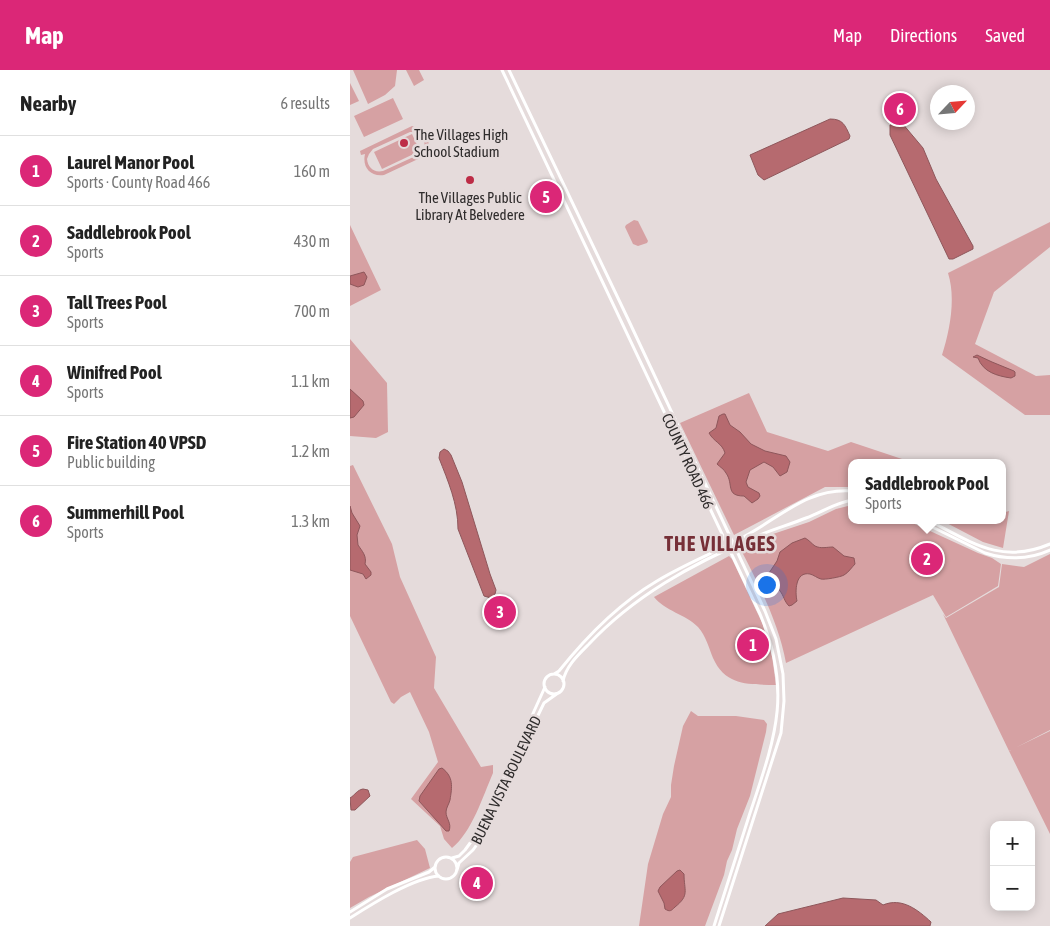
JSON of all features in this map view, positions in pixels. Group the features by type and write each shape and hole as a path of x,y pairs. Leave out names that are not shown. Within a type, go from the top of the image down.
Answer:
{"main road":[{"name":"COUNTY ROAD 466","path":"502,70 766,627 773,651 778,686 777,723 771,750 714,926"},
{"name":"COUNTY ROAD 466","path":"509,70 732,542 773,632 780,657 784,700 781,733 777,751 719,926"},
{"name":"BUENA VISTA BOULEVARD","path":"350,912 387,889 429,872 440,859 459,856 465,850 481,828 544,687 546,678 559,671 583,642 604,621 641,591 674,571 757,529 800,502 814,495 834,491 848,491"},
{"name":"BUENA VISTA BOULEVARD","path":"457,870 459,863 473,850 483,836 544,703 562,689 566,671 581,652 611,622 648,592 681,573 754,537 848,501"},
{"path":"926,524 985,553 1007,558 1034,556 1050,550"},
{"path":"936,524 987,549 1013,554 1032,551 1050,544"},
{"path":"1007,558 1008,553"},
{"path":"1012,559 1013,554"},
{"path":"646,588 648,592"},
{"path":"641,591 644,595"},
{"path":"777,673 779,682 784,690"},
{"path":"554,674 560,676 564,681"},
{"path":"778,686 784,700"},
{"path":"544,687 552,693 558,693"},
{"path":"350,918 412,884 439,876 450,878 457,870 456,863 452,858"},
{"path":"435,867 439,876"}],"shaded area":[{"path":"353,70 397,70 395,86 385,95 368,104"},
{"path":"406,70 419,70 424,80 414,86"},
{"path":"350,83 359,101 350,105"},
{"path":"393,98 403,119 364,137 354,116"},
{"path":"830,119 843,123 850,136 849,139 764,180 758,175 750,155"},
{"path":"902,123 923,148 936,179 973,246 973,249 953,259 949,259 890,135 890,125"},
{"path":"412,126 425,135 429,145 428,150 432,148 433,152 384,175 379,175 368,170 364,159 365,154 361,155 360,151","holes":["410,132 417,132 423,137 425,146 420,154 383,171 377,171 370,167 367,159 373,149"]},
{"path":"412,134 420,151 382,169 374,152"},
{"path":"634,220 638,221 648,241 647,243 638,246 633,244 625,227"},
{"path":"1050,222 1050,247 994,292 975,344 1036,376 1050,375 1050,415 1025,415 942,355 952,303 948,273"},
{"path":"350,225 381,290 350,306"},
{"path":"364,272 367,277 364,285 358,287 350,284 350,276"},
{"path":"350,339 387,383 388,432 376,438 350,436"},
{"path":"977,355 1014,371 1015,376 1011,378 1001,376 987,370 978,358 973,357"},
{"path":"350,389 363,401 364,405 354,417 350,418"},
{"path":"749,393 767,432 828,451 851,442 902,459 848,459 848,487 825,487 734,535 680,423"},
{"path":"725,414 730,425 740,432 751,444 765,451 786,456 790,462 787,472 780,476 773,467 764,462 750,470 746,482 748,487 759,493 760,496 752,503 744,496 732,492 728,477 717,464 725,453 709,433 716,428 719,416"},
{"path":"444,449 451,455 462,482 496,590 491,598 484,596 458,529 454,502 439,458 440,452"},
{"path":"353,465 392,544 400,577 436,657 434,688 481,767 493,765 493,773 476,813 465,833 452,848 444,839 440,826 411,799 438,762 429,732 410,692 394,704 391,702 350,616 350,466"},
{"path":"350,506 360,526 357,535 358,545 365,556 365,564 371,572 371,575 366,579 363,574 350,570"},
{"path":"848,506 848,524 915,524 992,558 1001,564 998,586 946,617 933,595 786,663 779,634 741,550 764,537 809,522 836,509"},
{"path":"1009,511 1003,548 983,542 949,524 1006,524 1006,512"},
{"path":"805,538 817,547 833,547 844,556 854,558 855,564 842,576 820,579 810,574 801,576 796,588 797,601 789,606 772,581 769,573 777,561 780,552 792,543"},
{"path":"1050,554 1050,730 1009,751 943,614 946,618 999,587 1002,564 1024,567"},
{"path":"729,556 764,627 771,649 776,685 748,684 732,679 725,674 718,667 698,627 664,606 654,597"},
{"path":"691,711 698,716 736,716 764,720 767,724 766,732 750,796 705,926 639,926 648,864 663,814 671,797 674,766 683,726"},
{"path":"1050,731 1050,834 1009,751"},
{"path":"442,768 449,775 451,782 450,800 446,809 450,826 449,831 446,831 419,801 420,796 439,769"},
{"path":"363,789 368,790 370,796 355,810 351,810 350,798"},
{"path":"417,840 425,849 430,868 350,908 350,862 353,857"},
{"path":"680,870 684,874 684,896 680,903 668,911 665,909 658,891 660,887"},
{"path":"843,898 876,900 883,905 890,903 903,904 915,909 926,917 931,922 930,926 765,926 778,914"}],"place":[{"name":"Summerhill Pool","path":"900,109"},
{"name":"The Villages High School Stadium","path":"404,143"},
{"name":"The Villages Public Library At Belvedere","path":"470,180"},
{"name":"Fire Station 40 VPSD","path":"546,197"},
{"name":"Saddlebrook Pool","path":"927,559"},
{"name":"Tall Trees Pool","path":"500,612"},
{"name":"Laurel Manor Pool","path":"753,645"},
{"name":"Winifred Pool","path":"477,883"}],"district":[{"name":"THE VILLAGES","path":"720,543"}]}
